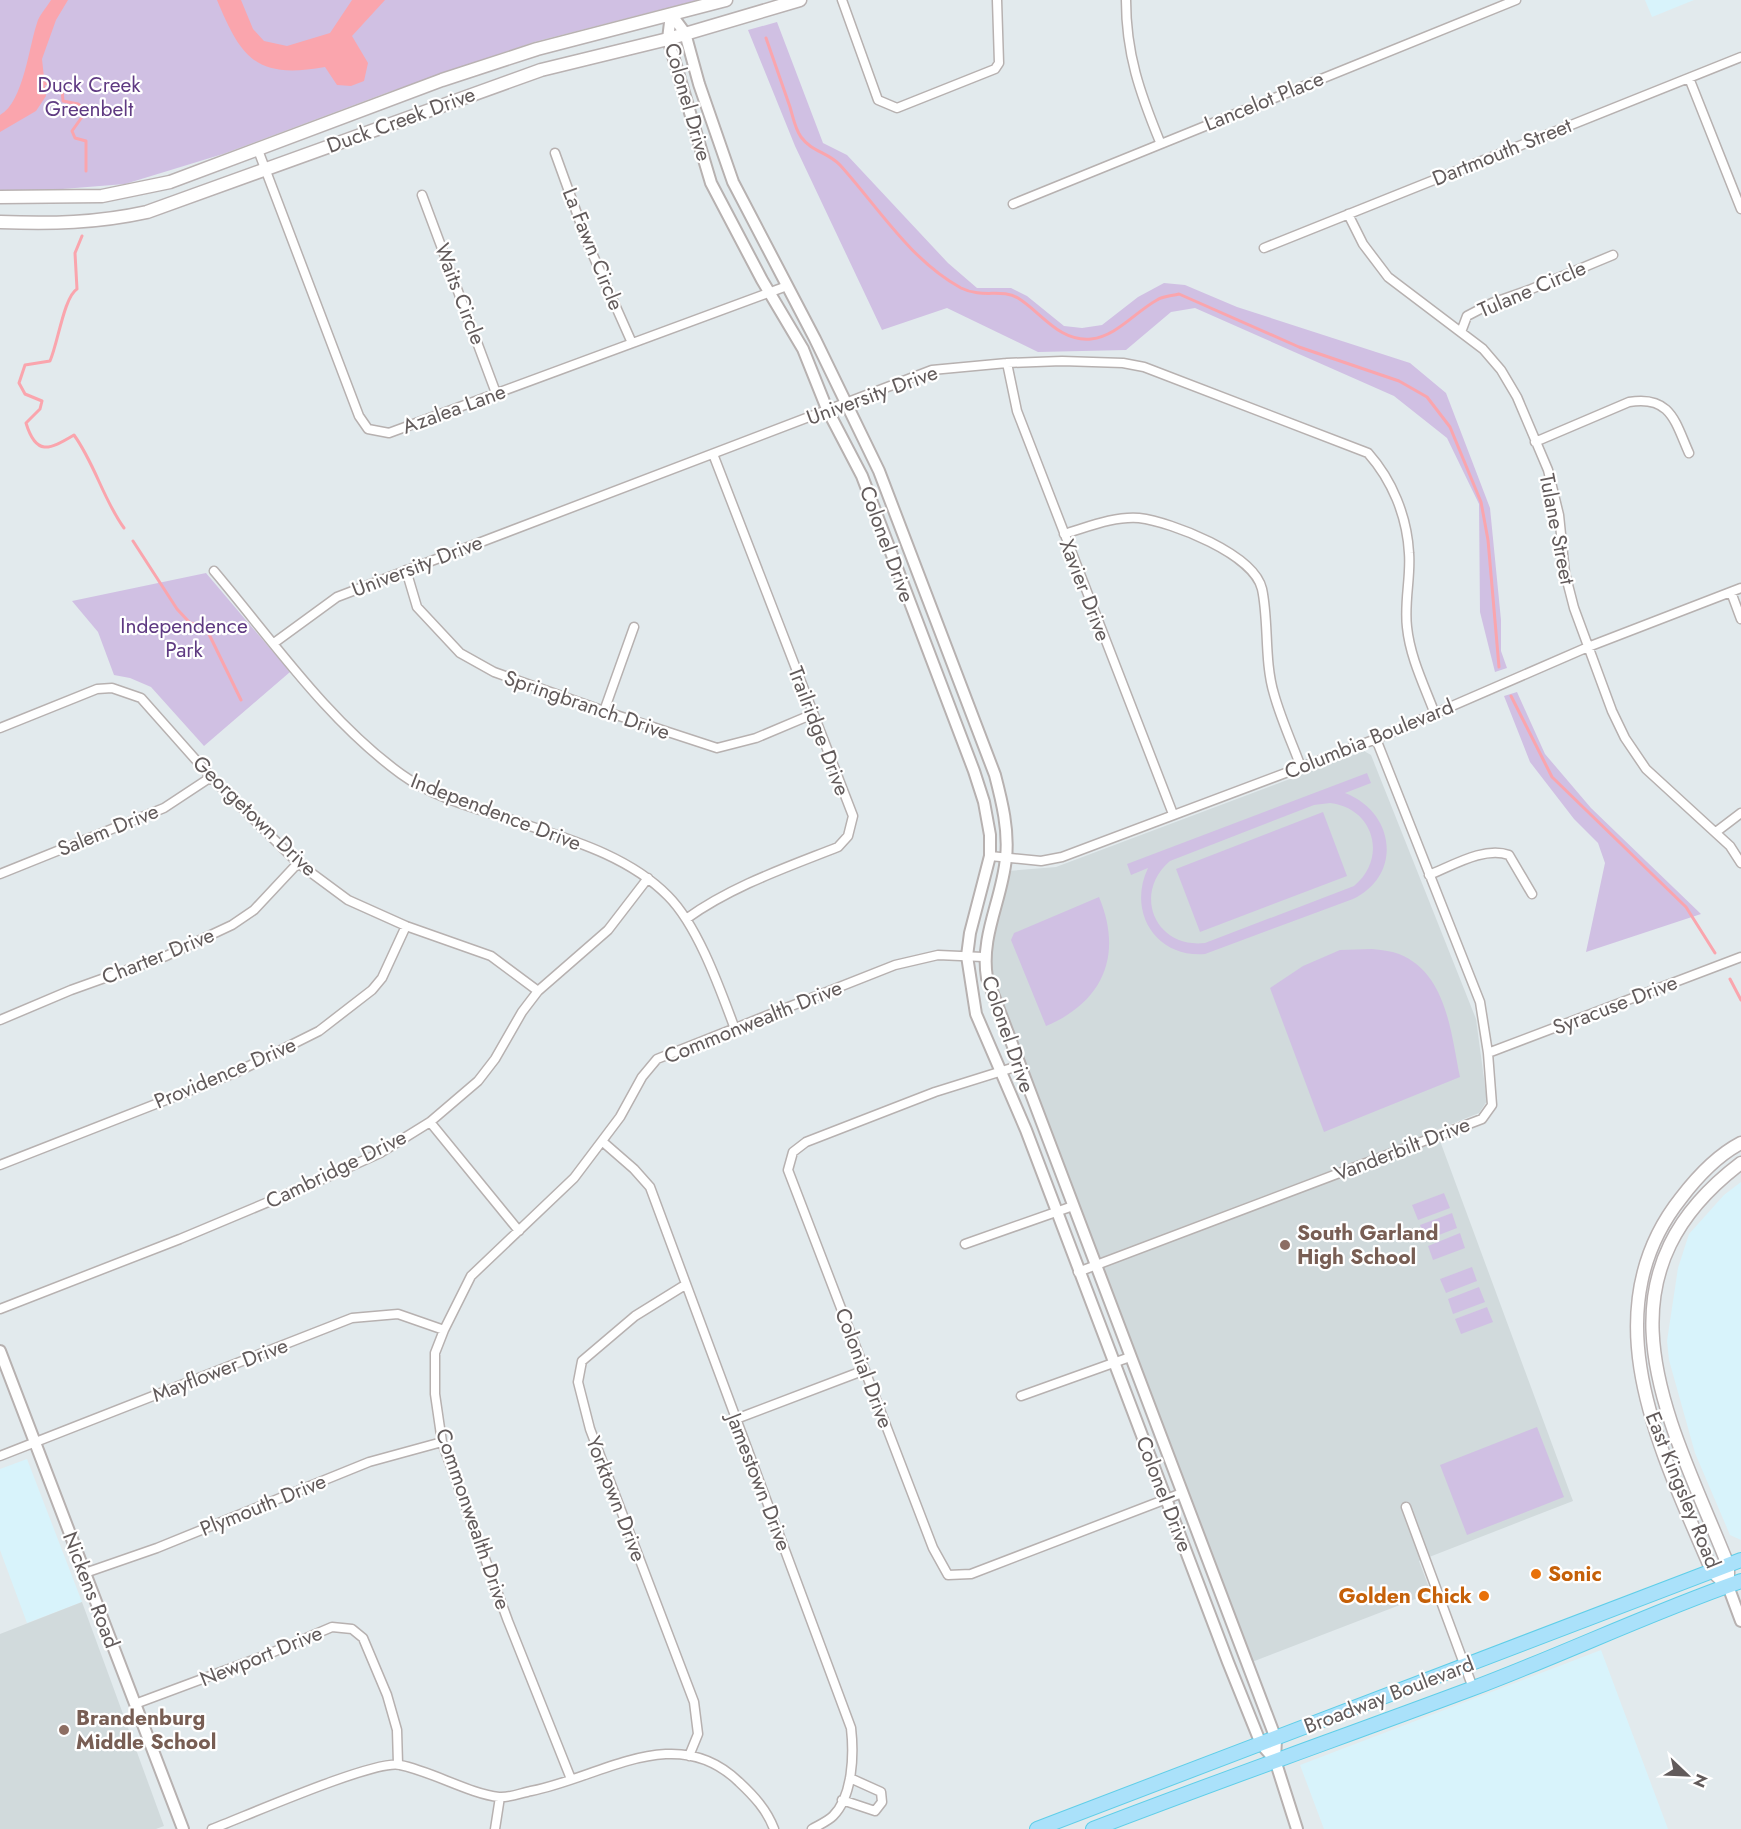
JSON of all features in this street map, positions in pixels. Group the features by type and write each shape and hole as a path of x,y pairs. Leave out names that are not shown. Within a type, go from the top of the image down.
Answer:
{"main road":[{"name":"Duck Creek Drive","path":"0,196 102,196 170,182 442,80 537,49 726,0"},
{"name":"Duck Creek Drive","path":"0,222 62,224 109,220 147,212 541,70 668,39 800,0"},
{"name":"East Kingsley Road","path":"1735,1584 1712,1570 1653,1427 1637,1360 1637,1306 1652,1246 1667,1215 1695,1180 1731,1148 1741,1143"},
{"name":"East Kingsley Road","path":"1735,1584 1681,1450 1659,1388 1651,1325 1655,1292 1667,1255 1684,1222 1703,1197 1741,1163"},
{"name":"Broadway Boulevard","path":"1037,1829 1741,1560"},
{"name":"Broadway Boulevard","path":"1093,1829 1473,1688 1611,1631 1735,1584"},
{"path":"1605,1612 1611,1631"},
{"path":"1383,1697 1390,1718"},
{"path":"1142,1789 1148,1808"}],"street":[{"path":"842,0 878,100 897,108 995,69 999,63 997,0"},
{"path":"1126,0 1129,54 1138,89 1160,142"},
{"name":"Lancelot Place","path":"1013,204 1160,142 1516,0"},
{"name":"Colonel Drive","path":"671,14 685,33 721,151 733,182 846,402 894,509 994,775 1004,806 1006,858 983,957 987,978 1018,1066 1097,1265 1276,1739 1275,1760 1297,1829"},
{"name":"Colonel Drive","path":"671,14 668,39 711,183 803,349 827,409 862,476 974,771 984,802 990,856 970,933 967,956 976,1014 1026,1130 1078,1272 1261,1744 1275,1760"},
{"name":"Dartmouth Street","path":"1264,248 1741,57"},
{"path":"1689,78 1741,209"},
{"name":"Azalea Lane","path":"258,150 359,416 368,429 388,433 787,286"},
{"name":"La Fawn Circle","path":"555,153 588,244 632,343"},
{"name":"Waits Circle","path":"422,195 496,393"},
{"name":"Tulane Street","path":"1348,213 1363,244 1388,277 1483,349 1501,370 1517,397 1554,491 1565,573 1587,647 1625,738 1646,769 1716,832 1730,846 1741,863"},
{"name":"Tulane Circle","path":"1461,332 1467,316 1492,303 1613,255"},
{"name":"University Drive","path":"274,642 337,597 932,370 1007,363 1123,363 1144,367 1368,453 1380,466 1397,497 1409,554 1406,623 1410,648 1435,714"},
{"name":"Xavier Drive","path":"1007,363 1017,411 1173,814"},
{"path":"1535,442 1629,402 1646,399 1663,406 1673,415 1689,453"},
{"name":"Trailridge Drive","path":"686,919 733,890 838,847 848,836 853,816 713,454"},
{"path":"1064,534 1113,520 1139,518 1171,526 1233,554 1252,571 1262,588 1267,656 1274,694 1301,767"},
{"name":"Springbranch Drive","path":"406,570 417,608 460,653 494,672 604,711 717,748 756,738 813,714"},
{"name":"Independence Drive","path":"214,571 346,729 403,776 435,793 612,857 648,878 670,897 686,919 715,975 735,1029"},
{"name":"Columbia Boulevard","path":"990,856 1041,861 1062,857 1376,739 1587,647 1741,588"},
{"path":"1731,592 1741,619"},
{"path":"604,711 634,627"},
{"name":"Georgetown Drive","path":"0,728 97,689 112,688 141,698 211,777 298,863 348,900 406,926 491,956 538,991"},
{"name":"Vanderbilt Drive","path":"1078,1272 1482,1119 1492,1105 1488,1053 1480,1002 1376,739"},
{"name":"Salem Drive","path":"0,874 164,808 211,777"},
{"path":"1716,832 1741,813"},
{"path":"1429,875 1483,854 1499,851 1509,855 1532,894"},
{"name":"Charter Drive","path":"0,1020 71,990 166,956 232,925 254,910 298,863"},
{"name":"Cambridge Drive","path":"0,1309 180,1239 323,1179 380,1153 430,1122 478,1081 495,1059 522,1012 538,991 608,930 648,878"},
{"name":"Providence Drive","path":"0,1165 235,1073 319,1031 372,990 382,978 406,926"},
{"name":"Commonwealth Drive","path":"572,1779 508,1621 442,1442 435,1394 435,1353 444,1329 471,1276 574,1178 620,1118 642,1077 657,1059 895,965 938,955 983,957"},
{"name":"Syracuse Drive","path":"1488,1053 1741,957"},
{"name":"Colonial Drive","path":"1018,1066 935,1092 806,1142 793,1152 788,1170 933,1548 948,1575 972,1574 1182,1493"},
{"path":"430,1122 519,1231"},
{"name":"Jamestown Drive","path":"603,1142 634,1169 650,1187 851,1728 854,1755 850,1778 842,1800 834,1816 812,1829"},
{"path":"965,1244 1073,1206"},
{"name":"Yorktown Drive","path":"685,1285 635,1316 582,1361 578,1382 590,1429 694,1702 698,1734 689,1756"},
{"name":"Mayflower Drive","path":"0,1456 352,1318 398,1314 444,1329"},
{"name":"Nickens Road","path":"0,1351 183,1829"},
{"path":"1021,1396 1130,1357"},
{"path":"736,1419 865,1370"},
{"name":"Plymouth Drive","path":"85,1573 157,1548 369,1462 442,1442"},
{"path":"1406,1507 1473,1688"},
{"path":"1735,1584 1741,1621"},
{"name":"Newport Drive","path":"135,1704 264,1656 332,1627 352,1629 363,1638 387,1695 397,1730 398,1764"},
{"path":"212,1829 362,1771 398,1764 500,1797 541,1789 619,1761 666,1754 689,1756 719,1764 758,1801 774,1829"},
{"path":"842,1800 875,1811 882,1802 881,1792 850,1778"},
{"path":"495,1829 500,1797"}],"shaded area":[{"path":"51,0 68,0 56,20 42,59 46,96 36,111 0,132 0,115 15,98 25,72 38,20"},
{"path":"217,0 241,0 253,29 264,41 287,46 330,33 352,0 385,0 352,36 368,63 364,81 351,86 337,85 325,67 283,70 268,67 255,60 244,51 235,37"},
{"path":"1645,0 1694,0 1652,17"},
{"name":"South Garland High School","path":"1364,751 1371,755 1476,1019 1487,1101 1479,1113 1436,1130 1573,1501 1419,1561 1431,1593 1252,1662 992,984 988,954 1008,871 1056,867"},
{"path":"1741,1182 1741,1540 1730,1535 1695,1453 1669,1360 1667,1341 1678,1268 1689,1234 1724,1195"},
{"path":"27,1459 82,1602 27,1623 0,1550 0,1469"},
{"name":"Brandenburg Middle School","path":"82,1602 164,1826 156,1829 0,1829 0,1634"},
{"path":"1601,1650 1668,1829 1324,1829 1300,1765"}],"green space":[{"name":"Duck Creek Greenbelt","path":"0,0 698,0 534,42 386,93 223,154 125,184 0,194"},
{"path":"777,22 823,143 847,155 948,263 977,288 1011,288 1027,296 1064,326 1082,328 1102,325 1138,297 1164,283 1185,285 1237,307 1410,363 1446,393 1490,508 1501,620 1501,651 1507,668 1495,672 1480,612 1479,504 1447,438 1394,396 1195,308 1171,312 1126,350 1038,352 947,308 882,330 795,146 748,30"},
{"name":"Independence Park","path":"206,573 290,672 204,746 151,687 130,678 114,675 98,632 72,601"},
{"path":"1517,692 1545,754 1591,808 1701,914 1586,952 1605,863 1598,843 1574,819 1530,762 1504,696"},
{"path":"1367,773 1371,783 1345,793 1362,802 1374,814 1383,829 1386,844 1386,860 1380,875 1369,888 1353,899 1205,954 1188,953 1172,948 1150,929 1141,901 1142,884 1148,868 1131,875 1127,864","holes":["1330,803 1345,807 1357,814 1366,824 1373,849 1371,862 1365,875 1354,886 1205,943 1188,943 1173,937 1162,928 1154,916 1151,903 1152,888 1159,874 1170,861 1314,805"]},
{"path":"1323,812 1347,876 1200,932 1176,869"},
{"path":"1099,897 1106,918 1109,938 1108,957 1103,974 1095,990 1082,1004 1066,1016 1046,1026 1011,940 1014,933"},
{"path":"1372,949 1399,954 1415,963 1428,975 1444,1006 1460,1077 1324,1132 1270,988 1303,966 1340,950"},
{"path":"1444,1193 1450,1208 1418,1220 1412,1205"},
{"path":"1452,1213 1457,1228 1426,1240 1420,1225"},
{"path":"1460,1233 1465,1248 1433,1260 1428,1246"},
{"path":"1472,1267 1477,1281 1446,1293 1440,1279"},
{"path":"1479,1287 1485,1302 1453,1314 1448,1299"},
{"path":"1487,1307 1493,1322 1461,1334 1455,1319"},
{"path":"1537,1427 1564,1497 1467,1535 1440,1465"}],"waterway":[{"path":"766,38 801,137 810,146 840,165 910,248 926,263 961,288 977,293 1012,295 1060,331 1080,339 1100,337 1118,329 1157,300 1179,294 1299,347 1399,381 1427,397 1450,427 1481,502 1488,540 1499,667"},
{"path":"42,83 58,85 62,89 63,101 78,104 83,108 82,117 72,131 75,138 86,141 86,171"},
{"path":"82,236 75,253 77,289 68,301 50,361 25,365 19,383 25,394 42,401 40,409 26,423 34,441 44,447 57,444 74,435 124,528"},
{"path":"133,541 177,609 190,623 205,626 241,700"},
{"path":"1511,696 1552,777 1686,907 1715,953"},
{"path":"1730,979 1741,1000"}],"place":[{"name":"South Garland High School","path":"1285,1245"},
{"name":"Sonic","path":"1536,1574"},
{"name":"Golden Chick","path":"1484,1596"},
{"name":"Brandenburg Middle School","path":"64,1730"}]}
